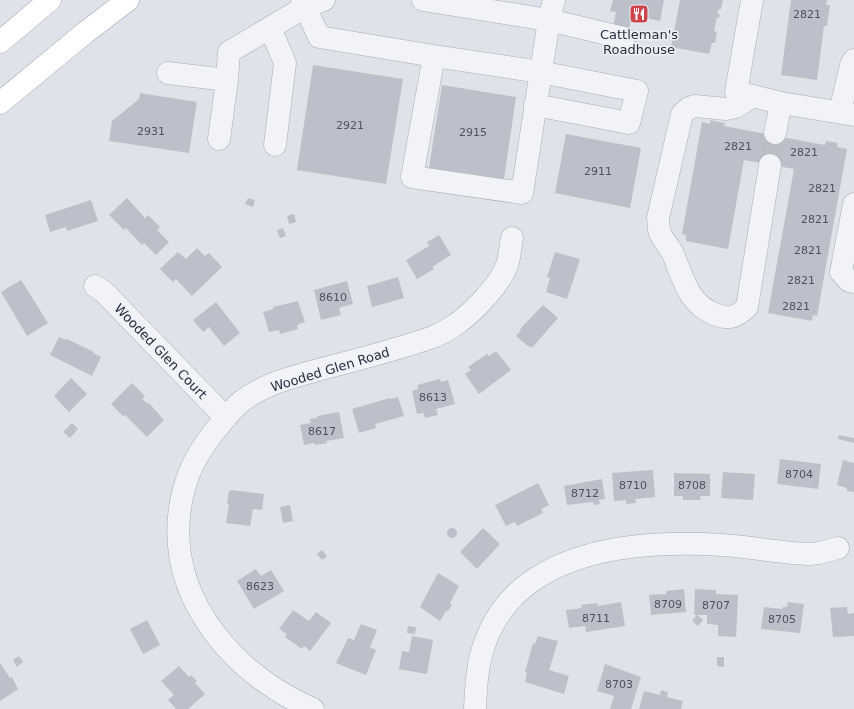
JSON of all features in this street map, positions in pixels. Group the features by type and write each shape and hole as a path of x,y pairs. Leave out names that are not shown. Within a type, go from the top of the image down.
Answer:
{"main road":[{"path":"0,42 50,0"},
{"path":"0,103 86,32 128,0"}],"street":[{"path":"423,0 552,10 624,38"},
{"path":"752,0 744,95 736,107 726,109 695,106 689,108 682,114 658,218 660,232 672,253 682,280 694,300 704,310 722,317 737,316 747,307 770,165"},
{"path":"219,139 227,80 229,52 310,2 319,37 540,72 637,90 630,123 535,105"},
{"path":"434,56 412,177 522,193 540,72 552,10"},
{"path":"270,28 285,63 275,144"},
{"path":"744,95 847,114 849,72 854,60"},
{"path":"168,73 227,80"},
{"path":"776,133 781,103"},
{"path":"854,204 841,272 849,281 854,282"},
{"name":"Wooded Glen Road","path":"314,709 296,702 256,676 225,646 202,614 192,597 183,569 179,545 178,526 182,492 188,475 201,447 242,401 273,384 434,337 452,327 464,318 489,294 501,278 507,265 512,238"},
{"name":"Wooded Glen Court","path":"95,286 104,292 226,418"},
{"path":"475,709 480,660 492,626 510,600 522,589 535,579 560,564 578,557 598,552 623,548 667,545 722,545 810,554 838,548"}],"building":[{"name":"Cattleman's Roadhouse","path":"613,0 664,0 660,21 632,15 629,29 613,26 616,12 610,11"},
{"path":"680,0 723,0 721,9 719,9 717,13 720,14 719,18 717,17 714,31 717,32 715,43 712,43 709,54 671,47"},
{"path":"791,0 827,0 826,5 830,5 827,26 824,26 817,80 781,75"},
{"path":"313,65 403,79 386,184 297,170"},
{"path":"442,85 516,97 504,179 429,168"},
{"path":"140,93 197,102 189,153 109,141 112,121 139,99"},
{"path":"710,120 725,123 724,126 825,145 826,141 838,143 837,147 847,149 817,316 813,315 812,321 768,313 794,169 744,160 728,249 686,241 686,235 682,234 702,122 710,124"},
{"path":"566,134 641,148 630,208 555,193"},
{"path":"127,198 145,218 148,215 160,227 157,230 169,242 156,255 144,243 142,245 126,228 124,230 109,215"},
{"path":"248,198 255,200 253,207 245,204"},
{"path":"91,200 98,221 67,231 66,227 50,232 45,215"},
{"path":"294,214 296,222 289,224 287,216"},
{"path":"283,228 286,236 280,238 277,230"},
{"path":"439,235 451,255 432,267 434,269 417,279 406,260 429,246 427,242"},
{"path":"197,248 205,256 209,253 222,267 192,296 176,279 173,282 160,269 178,252 186,259"},
{"path":"555,252 580,259 567,299 546,292 550,278 547,277"},
{"path":"398,277 404,298 372,307 367,286"},
{"path":"21,280 48,323 27,336 1,292"},
{"path":"347,281 353,304 339,308 341,315 321,320 314,290"},
{"path":"298,301 305,322 297,325 298,329 280,334 279,330 269,332 263,312 273,309 273,307"},
{"path":"216,302 240,333 224,346 209,327 203,332 193,320"},
{"path":"543,305 558,318 532,348 516,336 521,330 520,329"},
{"path":"59,337 66,340 67,339 101,357 92,376 50,355"},
{"path":"496,351 511,370 479,394 465,374 471,370 468,367 487,354 489,356"},
{"path":"71,378 87,394 69,412 54,396"},
{"path":"440,379 441,382 448,380 455,404 436,409 438,415 425,418 424,413 417,414 412,391 418,389 417,385"},
{"path":"132,383 145,396 142,399 148,404 149,403 164,420 147,437 125,415 123,416 111,404"},
{"path":"398,397 404,416 375,424 376,428 359,433 352,409"},
{"path":"339,412 344,438 326,441 327,443 304,445 300,425 311,423 310,419 317,418 317,416"},
{"path":"72,423 78,429 70,438 63,432"},
{"path":"839,435 854,438 854,443 838,439"},
{"path":"780,459 821,464 818,489 777,484"},
{"path":"843,460 854,463 854,492 847,491 847,488 837,485"},
{"path":"653,470 655,497 635,499 636,503 626,504 626,500 614,501 612,473"},
{"path":"723,472 755,474 753,500 721,498"},
{"path":"674,473 710,474 710,496 700,496 701,500 683,500 683,496 674,496"},
{"path":"602,479 605,499 599,500 600,504 594,505 593,502 567,505 564,486"},
{"path":"538,483 549,505 541,509 543,513 517,526 515,522 506,526 495,505"},
{"path":"229,491 264,494 262,510 253,509 250,526 226,523 229,504 227,504"},
{"path":"290,505 293,521 283,523 280,507"},
{"path":"450,528 454,528 456,529 456,537 450,538 447,535 447,531"},
{"path":"483,528 500,544 477,569 460,552"},
{"path":"322,550 327,556 322,560 317,554"},
{"path":"256,569 261,576 271,570 284,591 254,609 237,581"},
{"path":"438,573 459,586 450,603 452,605 440,621 420,607"},
{"path":"684,589 686,612 651,615 649,595 666,594 666,591"},
{"path":"695,589 716,590 716,594 738,595 736,637 718,636 718,625 707,624 707,615 694,615"},
{"path":"621,602 625,626 586,632 585,626 569,628 566,610 582,608 581,605 598,603 598,606"},
{"path":"788,602 804,604 800,633 761,629 764,607 782,609 783,607 787,607"},
{"path":"847,607 848,614 854,613 854,636 833,637 830,608"},
{"path":"293,610 309,621 316,612 331,623 310,651 304,646 302,649 285,637 287,634 279,629"},
{"path":"697,615 703,620 698,626 692,621"},
{"path":"147,620 160,645 143,654 130,629"},
{"path":"361,624 377,630 370,647 376,650 366,675 336,663 348,638 354,640"},
{"path":"408,626 416,627 415,634 407,633"},
{"path":"412,636 433,640 427,674 399,669 402,651 409,652"},
{"path":"538,636 558,641 549,670 569,676 564,694 525,682 527,673 525,672 533,643 535,644"},
{"path":"19,656 23,662 17,667 13,660"},
{"path":"717,657 724,657 724,667 717,666"},
{"path":"0,663 10,678 12,677 18,689 0,701"},
{"path":"605,664 641,677 631,709 610,709 614,696 597,691"},
{"path":"179,666 189,677 191,675 197,681 195,683 205,694 188,709 176,709 168,700 174,695 161,681"},
{"path":"661,690 668,692 667,697 683,701 681,709 639,709 644,691 660,695"}],"tunnel":[{"path":"770,165 775,133"}],"place":[{"name":"Cattleman's Roadhouse","path":"639,14"}]}
